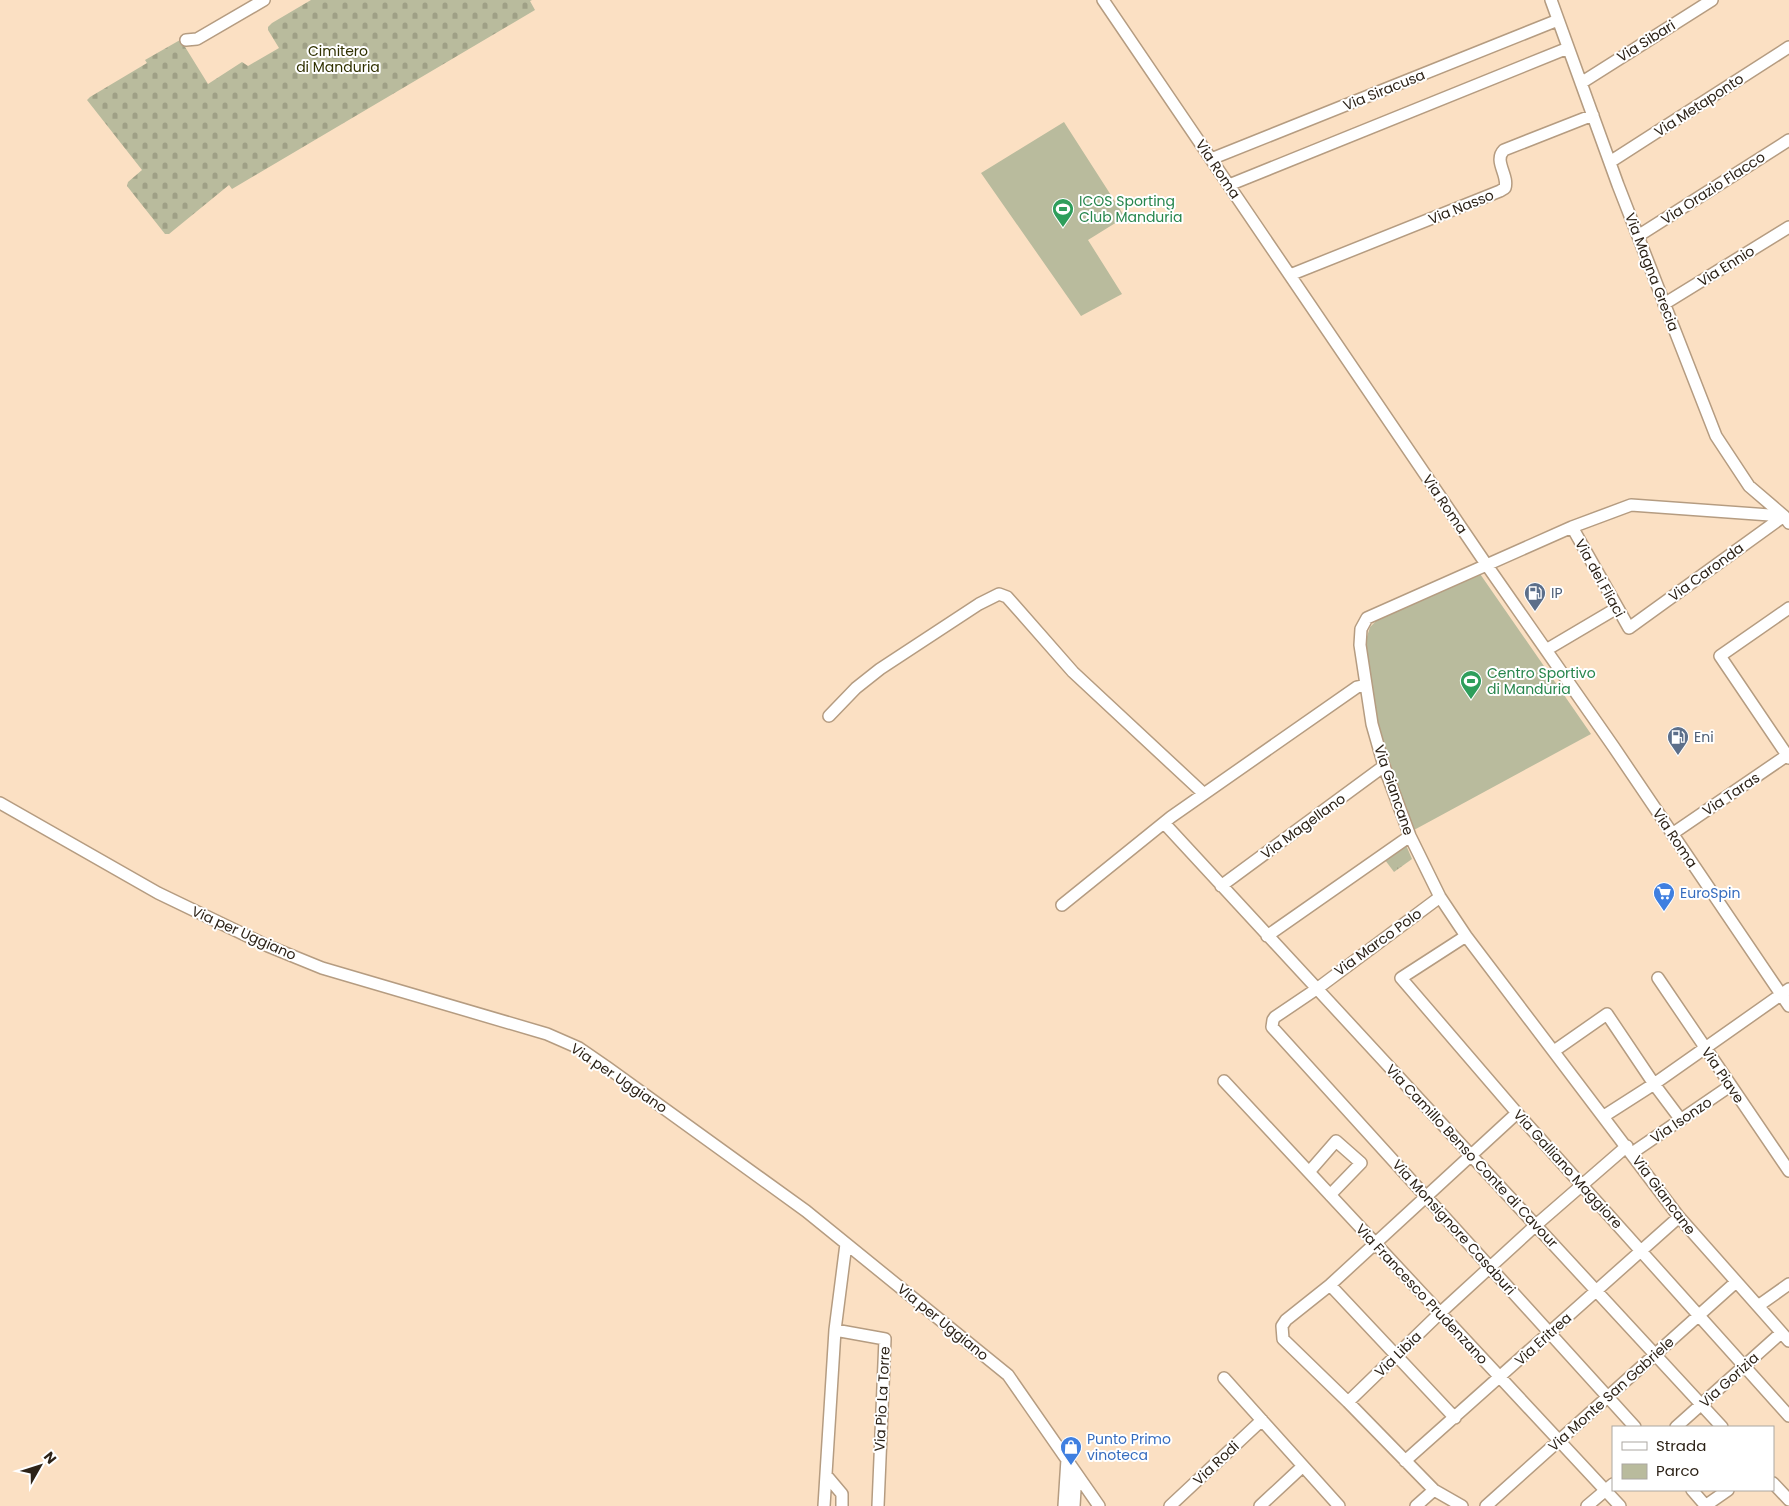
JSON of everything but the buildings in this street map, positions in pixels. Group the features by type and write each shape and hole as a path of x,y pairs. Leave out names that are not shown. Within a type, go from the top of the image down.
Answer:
{"street":[{"path":"186,40 197,39 264,0"},
{"name":"Via Roma","path":"1103,0 1486,564 1672,834 1785,992 1789,1006"},
{"name":"Via Sibari","path":"1581,83 1712,0"},
{"name":"Via Magna Grecia","path":"1555,2 1558,20 1592,115 1716,436 1749,486 1787,520"},
{"name":"Via Siracusa","path":"1211,159 1558,20"},
{"name":"Via Metaponto","path":"1610,162 1789,47"},
{"path":"1228,184 1568,48"},
{"name":"Via Nasso","path":"1290,275 1500,191 1505,188 1507,183 1499,158 1504,150 1592,115"},
{"name":"Via Orazio Flacco","path":"1638,236 1789,140"},
{"name":"Via Ennio","path":"1664,304 1789,227"},
{"path":"1486,564 1572,527 1631,505 1787,520"},
{"name":"Via Caronda","path":"1629,628 1787,520"},
{"name":"Via dei Fliaci","path":"1572,527 1629,628"},
{"name":"Via Giancane","path":"1486,564 1367,618 1361,629 1360,645 1372,724 1384,766 1410,836 1440,897 1466,936 1630,1149 1679,1217 1785,1337"},
{"path":"829,716 856,688 880,669 979,604 999,594 1007,597 1073,672 1203,794"},
{"path":"1546,650 1617,608"},
{"path":"1788,756 1720,656 1789,608"},
{"path":"1062,905 1203,794 1357,687 1366,685"},
{"name":"Via Taras","path":"1672,834 1788,756"},
{"name":"Via Magellano","path":"1221,886 1384,766"},
{"name":"Via per Uggiano","path":"0,803 158,894 268,946 322,968 547,1034 578,1048 791,1200 1008,1375 1076,1473"},
{"name":"Via Camillo Benso Conte di Cavour","path":"1164,823 1721,1426"},
{"path":"1267,936 1410,836"},
{"name":"Via Marco Polo","path":"1272,1027 1275,1017 1318,988 1440,897"},
{"name":"Via Galliano Maggiore","path":"1466,936 1401,978 1517,1113 1789,1416"},
{"name":"Via Piave","path":"1658,978 1789,1171"},
{"path":"1604,1116 1654,1084 1785,992"},
{"path":"1554,1051 1607,1014 1680,1120"},
{"name":"Via Monsignore Casaburi","path":"1272,1027 1635,1426"},
{"name":"Via Francesco Prudenzano","path":"1224,1081 1500,1378 1559,1440 1609,1487 1620,1506"},
{"name":"Via Isonzo","path":"1630,1149 1680,1120 1730,1086"},
{"path":"1462,1506 1434,1490 1283,1339 1282,1326 1286,1320 1330,1285 1517,1113"},
{"path":"1308,1172 1336,1141 1361,1163 1330,1195"},
{"name":"Via Libia","path":"1348,1402 1440,1312 1536,1225 1582,1185 1630,1149"},
{"name":"Via Eritrea","path":"1405,1461 1679,1217"},
{"path":"824,1506 836,1330 846,1244"},
{"name":"Via Monte San Gabriele","path":"1486,1506 1736,1282"},
{"path":"1758,1306 1789,1284"},
{"path":"1330,1285 1454,1418"},
{"name":"Via Pio La Torre","path":"836,1330 885,1339 878,1506"},
{"name":"Via Gorizia","path":"1677,1426 1745,1367 1785,1337"},
{"path":"1224,1378 1339,1506"},
{"name":"Via Rodi","path":"1170,1506 1262,1420"},
{"path":"1064,1506 1067,1459"},
{"path":"1260,1506 1303,1466"},
{"path":"1074,1506 1076,1473"},
{"path":"1076,1473 1099,1506"},
{"path":"826,1475 842,1494 842,1506"},
{"path":"1774,1483 1789,1500"},
{"path":"1587,1506 1609,1487"},
{"path":"1416,1506 1434,1490"},
{"path":"1693,1491 1705,1506 1727,1491"}],"green space":[{"name":"Cimitero di Manduria","path":"311,0 532,0 530,1 535,10 232,189 229,185 169,234 165,234 127,186 128,182 142,170 87,100 147,63 145,60 180,40 208,84 242,62 248,66 279,48 268,27"},
{"name":"ICOS Sporting Club Manduria","path":"1064,122 1125,217 1088,240 1122,294 1081,316 981,173"},
{"name":"Centro Sportivo di Manduria","path":"1478,571 1591,734 1414,830 1379,732 1366,640 1370,627 1383,614"},
{"path":"1406,845 1412,859 1394,872 1385,860"}],"place":[{"name":"ICOS Sporting Club Manduria","path":"1063,228"},
{"name":"IP","path":"1535,612"},
{"name":"Centro Sportivo di Manduria","path":"1471,700"},
{"name":"Eni","path":"1678,756"},
{"name":"EuroSpin","path":"1664,912"},
{"name":"Punto Primo vinoteca","path":"1071,1466"}]}
